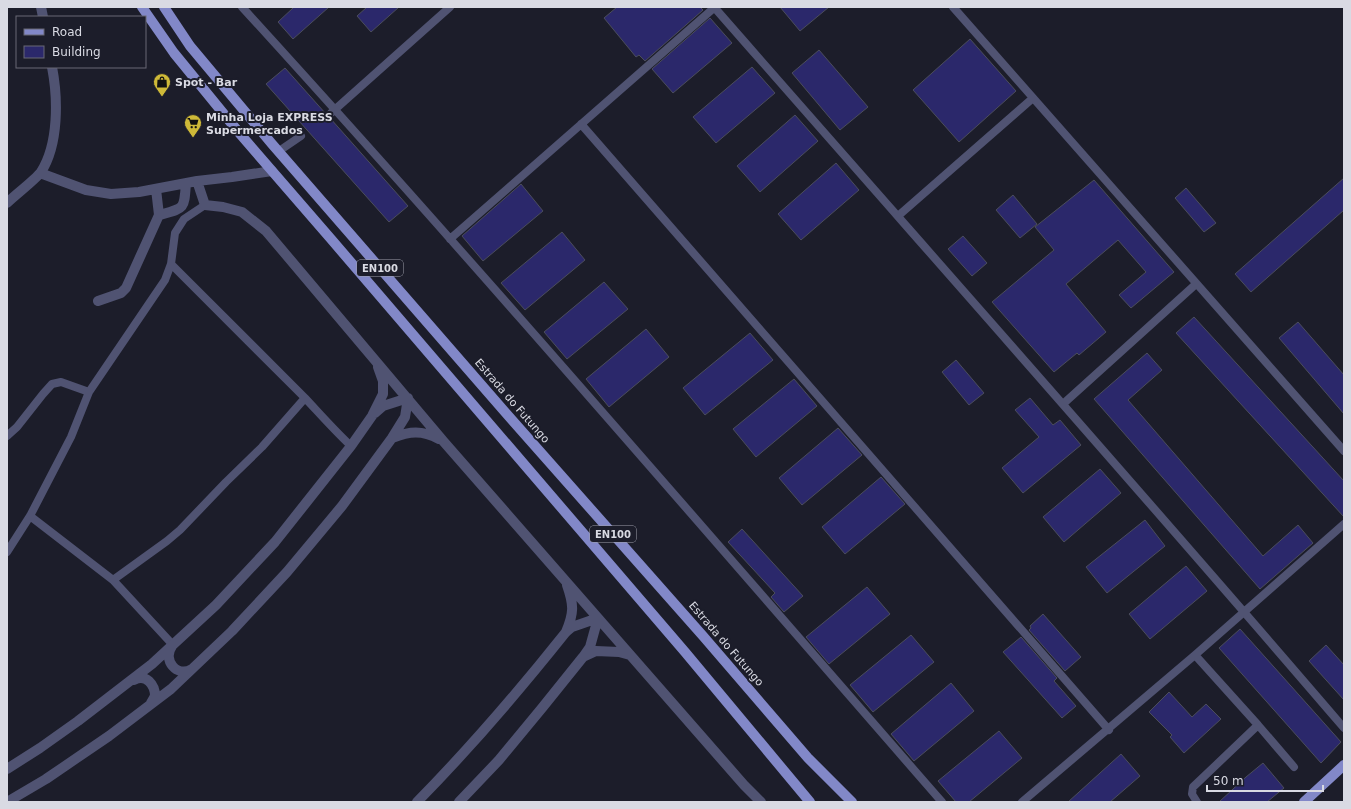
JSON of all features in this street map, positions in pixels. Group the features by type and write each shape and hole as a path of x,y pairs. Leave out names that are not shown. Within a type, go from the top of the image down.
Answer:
{"main road":[{"name":"EN100","path":"142,7 174,53 241,135 705,676 810,802"},
{"name":"Estrada do Futungo","path":"164,7 190,46 216,79 808,758 852,802"},
{"path":"1304,802 1344,765"}],"street":[{"path":"7,203 40,173 51,151 56,121 54,76 52,68"},
{"path":"40,173 86,190 111,194 139,192 198,181 272,171"},
{"path":"198,181 205,205 223,207 242,212 266,231 444,442 744,785 761,802"},
{"path":"159,215 179,210 183,207 186,183"},
{"path":"98,301 121,293 126,288 159,215 156,189"},
{"path":"7,769 59,734 132,681 216,605 275,542 351,446 372,416 383,394 383,381 376,361"},
{"path":"372,416 383,406 408,398"},
{"path":"7,802 52,775 109,736 150,705 232,632 288,572 342,506 392,438 405,417 408,398"},
{"path":"392,438 403,433 417,432 429,434 444,442"},
{"path":"566,581 572,600 573,611 566,632"},
{"path":"417,802 473,743 566,632 572,627 598,618"},
{"path":"459,802 499,760 583,657 590,647 598,618"},
{"path":"173,644 168,654 170,664 178,670 188,671 192,669"},
{"path":"583,657 596,651 619,652 630,655"},
{"path":"132,681 136,678 142,678 151,682 154,686 155,696 150,705"},
{"path":"744,785 752,802"}],"lane":[{"path":"242,7 333,111 450,239 942,802"},
{"path":"333,111 450,7"},
{"path":"450,239 714,7 1244,611 1344,728"},
{"path":"953,7 1344,451"},
{"path":"898,216 1033,98"},
{"path":"581,124 1109,730"},
{"path":"279,151 301,136"},
{"path":"7,552 30,516 71,437 89,392 165,280 171,264 175,232 184,219 205,205"},
{"path":"171,264 351,446"},
{"path":"1063,404 1196,284"},
{"path":"7,436 17,427 52,384 61,382 89,392"},
{"path":"113,580 168,542 262,447 304,398"},
{"path":"30,516 113,580 173,644"},
{"path":"1022,802 1109,730 1344,524"},
{"path":"1195,655 1294,767"},
{"path":"1197,802 1192,794 1193,787 1258,725"}],"building":[{"path":"294,7 329,7 293,39 278,22"},
{"path":"367,7 399,7 371,32 357,16"},
{"path":"617,7 700,7 703,10 645,61 639,55 636,57 604,18"},
{"path":"780,7 829,7 800,31"},
{"path":"710,18 732,43 673,93 652,69"},
{"path":"970,39 1016,91 959,142 913,90"},
{"path":"819,50 868,107 840,130 792,73"},
{"path":"752,67 775,93 716,143 693,117"},
{"path":"285,68 408,206 389,222 266,84"},
{"path":"795,115 818,141 760,192 737,166"},
{"path":"836,163 859,190 801,240 778,214"},
{"path":"1344,178 1344,210 1251,292 1235,274"},
{"path":"1094,180 1174,272 1131,308 1119,295 1146,272 1118,240 1066,284 1106,332 1079,355 1077,353 1054,372 992,302 1054,250 1035,227"},
{"path":"521,184 543,211 483,261 462,236"},
{"path":"1186,188 1216,223 1204,232 1175,198"},
{"path":"1013,195 1037,224 1020,238 996,210"},
{"path":"562,232 585,260 525,310 501,283"},
{"path":"963,236 987,263 972,276 948,249"},
{"path":"604,282 628,309 567,359 544,332"},
{"path":"1194,317 1344,481 1344,517 1176,333"},
{"path":"1298,322 1344,375 1344,414 1279,338"},
{"path":"646,329 669,357 609,407 586,379"},
{"path":"750,333 773,360 705,415 683,388"},
{"path":"1147,353 1162,370 1128,400 1263,556 1298,525 1313,543 1260,589 1094,399"},
{"path":"956,360 984,393 969,405 942,372"},
{"path":"794,379 817,406 756,457 733,429"},
{"path":"1030,398 1053,425 1060,420 1081,445 1023,493 1002,468 1039,437 1015,410"},
{"path":"838,428 862,455 802,505 779,478"},
{"path":"1100,469 1121,493 1064,542 1043,517"},
{"path":"881,477 905,504 845,554 822,527"},
{"path":"1145,520 1165,546 1107,593 1086,567"},
{"path":"742,529 803,596 784,612 771,597 775,593 728,542"},
{"path":"1186,566 1207,591 1150,639 1129,614"},
{"path":"867,587 890,614 829,664 806,637"},
{"path":"1043,614 1081,657 1065,671 1029,630 1031,628 1030,626"},
{"path":"1240,629 1341,742 1321,763 1219,648"},
{"path":"911,635 934,662 873,712 850,685"},
{"path":"1021,637 1057,678 1054,681 1076,706 1062,718 1003,652"},
{"path":"1326,645 1344,665 1344,700 1309,661"},
{"path":"951,683 974,711 914,761 891,734"},
{"path":"1169,692 1192,717 1206,704 1221,719 1184,753 1170,737 1172,735 1149,712"},
{"path":"999,731 1022,758 969,802 956,802 938,781"},
{"path":"1121,754 1140,776 1110,802 1068,802"},
{"path":"1263,763 1284,788 1267,802 1219,802 1246,777"}],"place":[{"name":"Spot - Bar","path":"162,97"},
{"name":"Minha Loja EXPRESS Supermercados","path":"193,138"}]}
